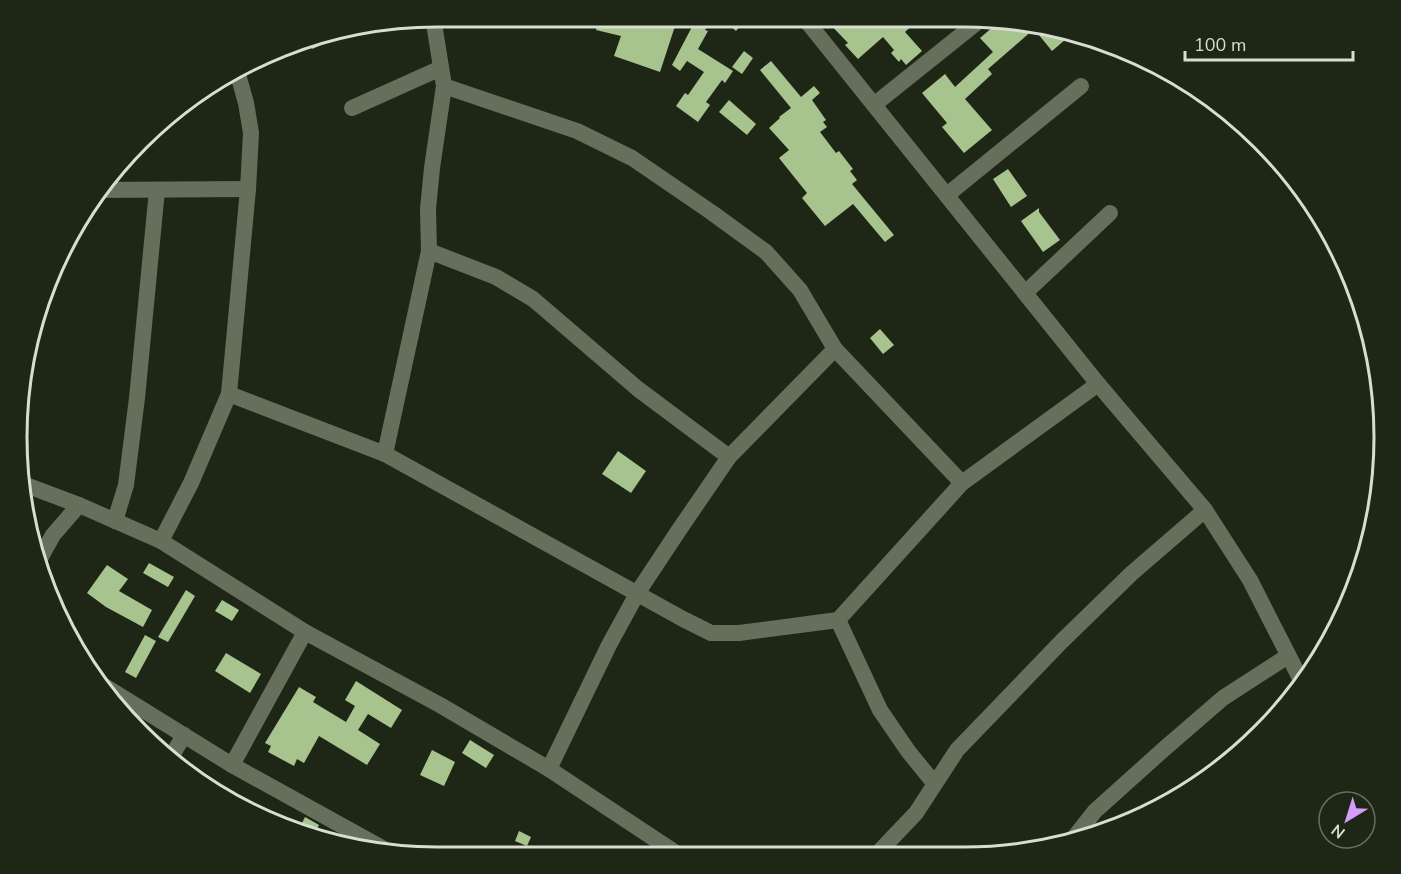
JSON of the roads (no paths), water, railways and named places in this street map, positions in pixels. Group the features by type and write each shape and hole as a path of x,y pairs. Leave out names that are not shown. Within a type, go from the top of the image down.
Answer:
{"street":[{"path":"385,454 429,251 428,209 444,86 435,27"},
{"path":"812,27 1098,384 1205,510 1250,580 1298,675"},
{"path":"875,104 971,27"},
{"path":"352,108 441,69"},
{"path":"161,541 191,483 229,394 251,133 239,78"},
{"path":"444,86 577,131 632,158 766,252 800,290 835,349 962,483"},
{"path":"947,195 1081,86"},
{"path":"110,190 248,189"},
{"path":"116,521 126,485 137,398 157,190"},
{"path":"1025,293 1110,213"},
{"path":"429,251 496,277 533,299 638,388 729,457"},
{"path":"549,769 609,645 638,592 729,457 835,349"},
{"path":"229,394 385,454 711,633 739,633 838,620 962,483 1098,384"},
{"path":"31,487 79,505 161,541 305,632 440,705 549,769 667,847"},
{"path":"44,552 53,535 79,505"},
{"path":"883,847 916,813 957,750 1062,640 1132,573 1205,510"},
{"path":"838,620 880,710 908,751 934,783"},
{"path":"232,765 305,632"},
{"path":"1080,830 1095,811 1223,698 1288,656"},
{"path":"118,695 232,765 369,841"},
{"path":"174,751 184,735"}]}
